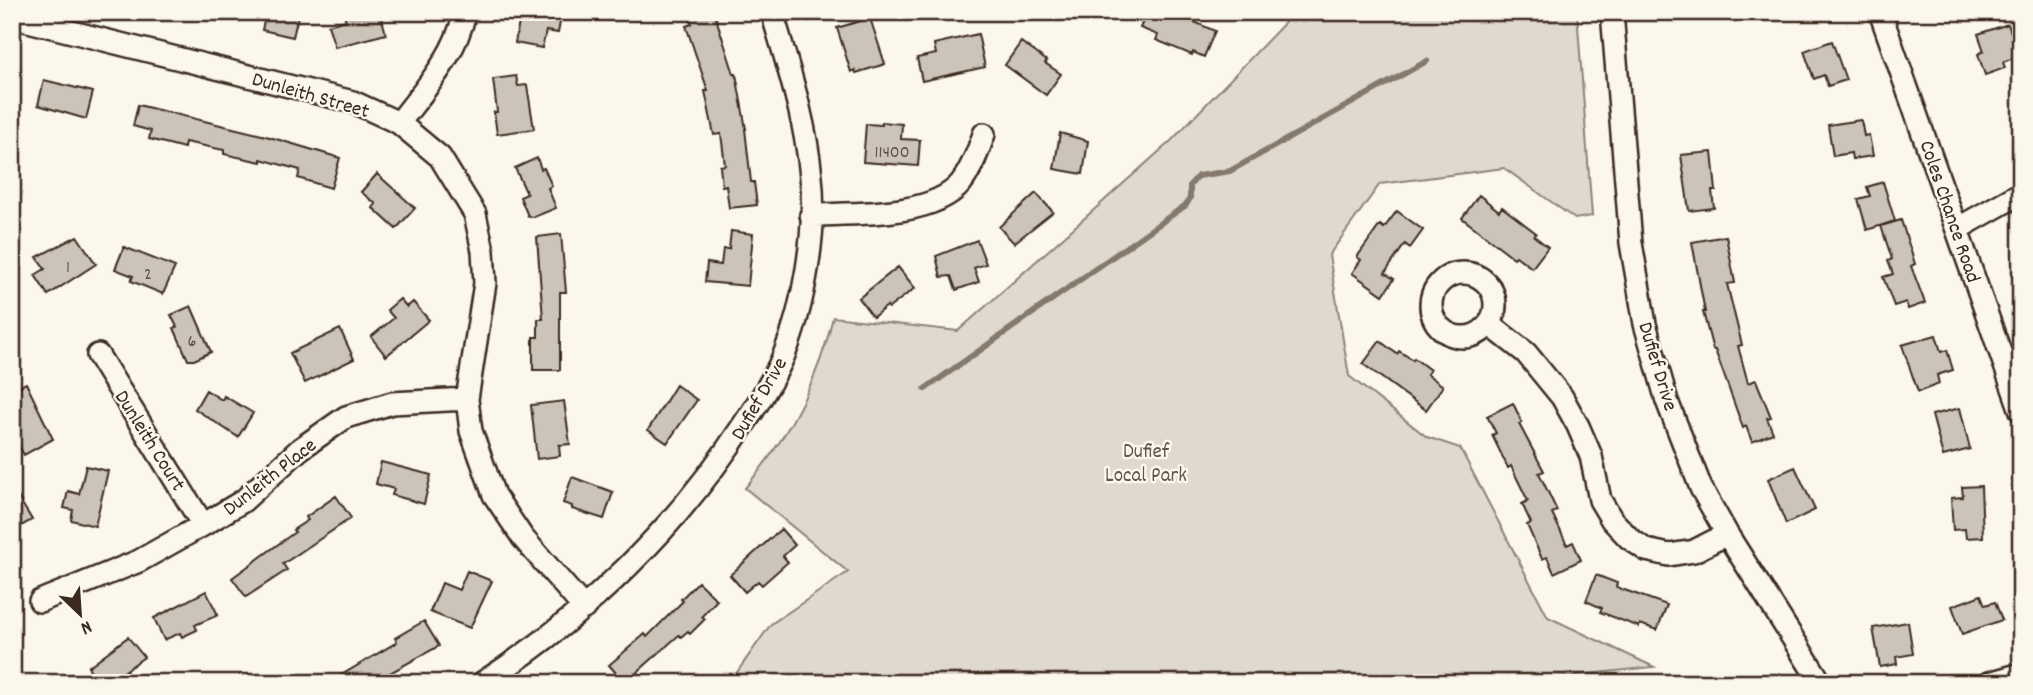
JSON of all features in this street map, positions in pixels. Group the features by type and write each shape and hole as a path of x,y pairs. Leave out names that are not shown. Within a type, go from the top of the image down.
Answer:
{"street":[{"path":"400,123 443,65 462,30 465,12"},
{"name":"Dufief Drive","path":"482,683 584,608 676,517 720,462 783,357 800,310 810,245 812,179 802,116 772,12"},
{"name":"Dufief Drive","path":"1612,12 1631,243 1645,324 1667,401 1701,488 1821,683"},
{"name":"Coles Chance Road","path":"1880,12 2021,411"},
{"name":"Dunleith Street","path":"12,17 353,102 400,123 440,158 475,214 483,251 485,283 467,399 471,431 494,495 523,538 584,608"},
{"path":"811,215 895,211 936,201 959,185 975,160 984,134"},
{"path":"1957,229 2021,193"},
{"path":"1489,324 1526,353 1562,397 1591,456 1600,500 1612,520 1629,538 1646,550 1669,555 1694,551 1727,534"},
{"name":"Dunleith Court","path":"98,355 204,525"},
{"name":"Dunleith Place","path":"40,601 139,561 204,525 243,501 300,449 346,417 392,403 467,399"},
{"path":"1989,683 2021,674"}],"green space":[{"name":"Dufief Local Park","path":"1295,12 1577,12 1592,216 1575,219 1504,168 1380,184 1329,255 1349,376 1427,437 1460,448 1548,617 1654,667 1503,683 743,683 733,678 771,624 848,572 745,488 775,449 800,408 819,364 833,317 958,331 1171,141"}],"building":[{"path":"266,12 299,12 293,37 262,30"},
{"path":"380,12 386,34 335,47 328,25 346,20 344,15"},
{"path":"521,12 562,12 558,33 546,31 542,48 515,43"},
{"path":"688,12 714,12 736,74 746,129 751,182 754,182 757,205 729,208 726,185 722,186 720,166 725,165 721,134 714,135 705,91 708,91 686,26 692,24"},
{"path":"1147,12 1196,12 1192,21 1215,31 1204,57 1193,52 1192,55 1156,40 1158,35 1140,28"},
{"path":"870,18 885,64 856,73 855,70 851,72 837,28"},
{"path":"2008,24 2019,56 2003,62 2005,68 1985,75 1978,54 1984,51 1978,34"},
{"path":"978,34 985,67 922,81 917,58 936,54 934,44"},
{"path":"1832,41 1846,80 1828,86 1824,75 1814,79 1804,51"},
{"path":"1021,42 1061,74 1046,95 1005,65"},
{"path":"516,76 518,86 527,85 534,129 497,134 493,79"},
{"path":"44,80 93,92 86,119 38,105"},
{"path":"138,105 266,136 340,158 331,188 298,178 300,170 261,159 261,162 224,154 224,150 185,142 184,148 149,139 151,131 133,126"},
{"path":"1861,120 1864,136 1869,135 1873,156 1852,159 1851,153 1833,156 1828,125"},
{"path":"882,122 902,124 901,139 920,140 918,166 863,162 866,124 882,125"},
{"path":"1060,133 1088,141 1083,174 1054,169"},
{"path":"1712,152 1716,191 1712,191 1714,208 1689,211 1681,155"},
{"path":"537,158 552,186 548,188 556,208 534,217 528,216 520,197 527,194 515,168"},
{"path":"377,174 415,208 396,229 373,208 376,204 361,192"},
{"path":"1883,182 1895,221 1867,230 1858,199 1870,196 1867,187"},
{"path":"1036,193 1053,212 1014,243 999,227"},
{"path":"1479,195 1499,211 1502,207 1536,233 1534,236 1548,247 1532,268 1516,256 1514,258 1462,218"},
{"path":"1397,211 1423,230 1410,248 1405,244 1385,273 1394,279 1383,295 1352,273 1361,260 1357,257 1380,225 1384,228"},
{"path":"1901,220 1915,264 1911,266 1925,303 1908,309 1906,302 1894,306 1883,277 1893,274 1888,261 1892,259 1881,226"},
{"path":"731,231 753,234 748,286 705,282 707,263 721,265 723,249 729,249"},
{"path":"561,234 566,292 560,292 560,370 533,370 533,337 538,337 538,319 543,319 537,237"},
{"path":"77,236 96,264 48,295 35,275 45,269 37,257"},
{"path":"1726,236 1735,283 1727,284 1742,345 1738,346 1748,383 1756,380 1771,417 1767,418 1773,433 1752,442 1746,426 1743,428 1713,350 1703,312 1692,242"},
{"path":"977,240 986,264 974,268 979,282 956,290 951,276 941,277 936,256"},
{"path":"124,247 175,267 163,294 131,281 133,276 115,269"},
{"path":"898,267 915,288 873,317 859,298"},
{"path":"400,299 407,307 413,302 429,320 386,356 371,337 394,318 387,310"},
{"path":"191,306 211,352 188,360 171,315"},
{"path":"340,329 354,359 305,383 290,353"},
{"path":"1936,335 1941,352 1947,350 1953,370 1937,375 1939,384 1918,392 1902,345"},
{"path":"1380,341 1397,354 1399,351 1413,360 1414,358 1430,370 1427,374 1443,386 1426,410 1363,364"},
{"path":"26,383 53,439 24,455 12,433 12,390"},
{"path":"676,385 697,400 667,443 648,430"},
{"path":"206,390 222,400 224,396 253,413 238,437 195,409"},
{"path":"564,401 570,444 559,445 560,456 537,459 531,405"},
{"path":"1513,403 1522,423 1519,424 1544,471 1539,473 1557,511 1552,513 1567,545 1573,542 1581,560 1554,573 1547,557 1542,559 1527,525 1531,523 1522,504 1528,501 1492,435 1496,433 1487,416"},
{"path":"1960,408 1970,449 1943,456 1932,415"},
{"path":"381,462 431,475 424,504 392,495 394,489 376,484"},
{"path":"86,466 108,471 95,526 71,520 73,510 64,508 68,491 79,494"},
{"path":"1795,467 1815,510 1786,524 1768,479"},
{"path":"572,477 613,492 604,519 572,509 572,506 563,503"},
{"path":"1981,486 1983,537 1966,538 1965,529 1953,530 1951,498 1963,497 1962,487"},
{"path":"12,487 32,520 12,531"},
{"path":"336,496 351,518 283,564 287,570 246,597 232,578 295,532 293,530 308,520 306,517"},
{"path":"781,529 795,545 783,556 788,562 762,585 758,581 745,592 730,575"},
{"path":"467,571 492,581 470,628 430,612 442,583 459,590"},
{"path":"1596,575 1617,583 1616,587 1667,605 1657,630 1640,624 1639,627 1600,612 1602,608 1586,601"},
{"path":"698,582 717,600 702,616 705,619 690,634 688,631 681,637 679,635 625,683 609,665 645,634 647,637"},
{"path":"206,591 218,615 195,625 197,630 182,637 180,633 164,640 154,618"},
{"path":"1981,595 1985,605 1995,602 2002,620 1962,634 1952,606"},
{"path":"424,621 439,646 372,683 328,683 397,642 395,638"},
{"path":"1908,622 1913,654 1896,657 1897,664 1880,667 1873,628"},
{"path":"128,637 144,657 117,677 115,675 100,683 88,667"}],"waterway":[{"path":"925,389 1186,205 1190,198 1190,185 1198,176 1230,171 1427,61"}]}
